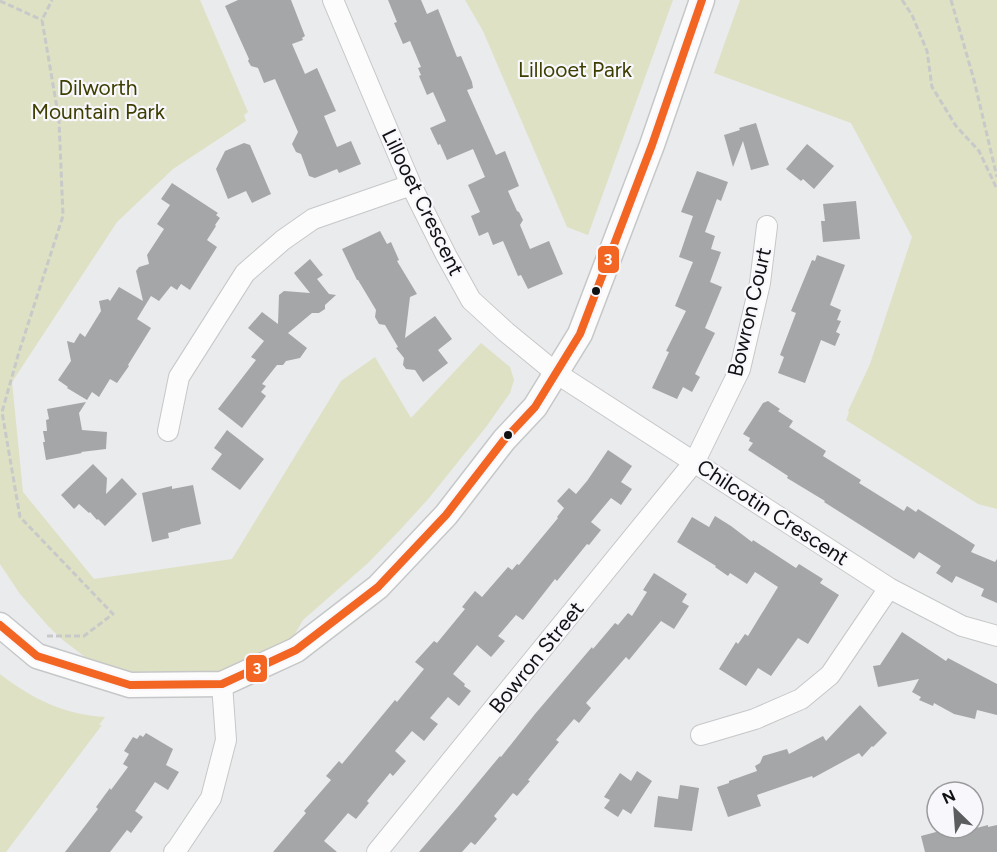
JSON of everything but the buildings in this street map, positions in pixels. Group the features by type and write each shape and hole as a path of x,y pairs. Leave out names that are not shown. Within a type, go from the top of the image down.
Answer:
{"street":[{"name":"Lillooet Crescent","path":"333,0 411,185 471,300 556,373"},
{"path":"7,631 37,656 130,686 222,684 296,650 378,586 446,515 504,440 535,406 580,334 652,145 702,0"},
{"path":"168,430 179,377 245,273 283,240 313,219 411,185"},
{"name":"Bowron Court","path":"695,461 741,369 760,283 767,226"},
{"name":"Chilcotin Crescent","path":"556,373 889,588 963,626 997,636"},
{"name":"Bowron Street","path":"377,852 695,461"},
{"path":"700,735 755,719 801,699 830,675 889,588"},
{"path":"174,852 211,798 226,740 222,684"}],"path":[{"path":"7,631 84,636 113,614 20,517 3,412 19,352 63,216 59,120 42,20 52,0"},
{"path":"902,0 912,15 927,51 932,87 956,126 979,151 997,189"},
{"path":"951,0 974,80 997,177"},
{"path":"0,1 42,20"}],"green space":[{"name":"Dilworth Mountain Park","path":"0,0 200,0 248,112 244,115 246,121 173,169 117,222 12,382 23,492 94,579 232,559 341,381 375,357 411,418 481,343 510,367 514,380 510,393 486,427 429,498 368,563 303,620 286,649 211,696 179,697 163,694 97,666 49,627 20,594 0,564"},
{"name":"Lillooet Park","path":"465,0 673,0 588,235 567,227 483,31"},
{"path":"740,0 997,0 997,509 978,504 846,420 870,364 912,237 851,123 714,73"},
{"path":"0,674 24,691 49,704 76,713 105,717 99,725 102,725 6,852 0,852"}],"transit line":[{"name":"3","path":"0,625 37,656 130,685 222,684 296,650 378,587 446,515 504,440 535,407 580,334 652,145 702,0"}]}
